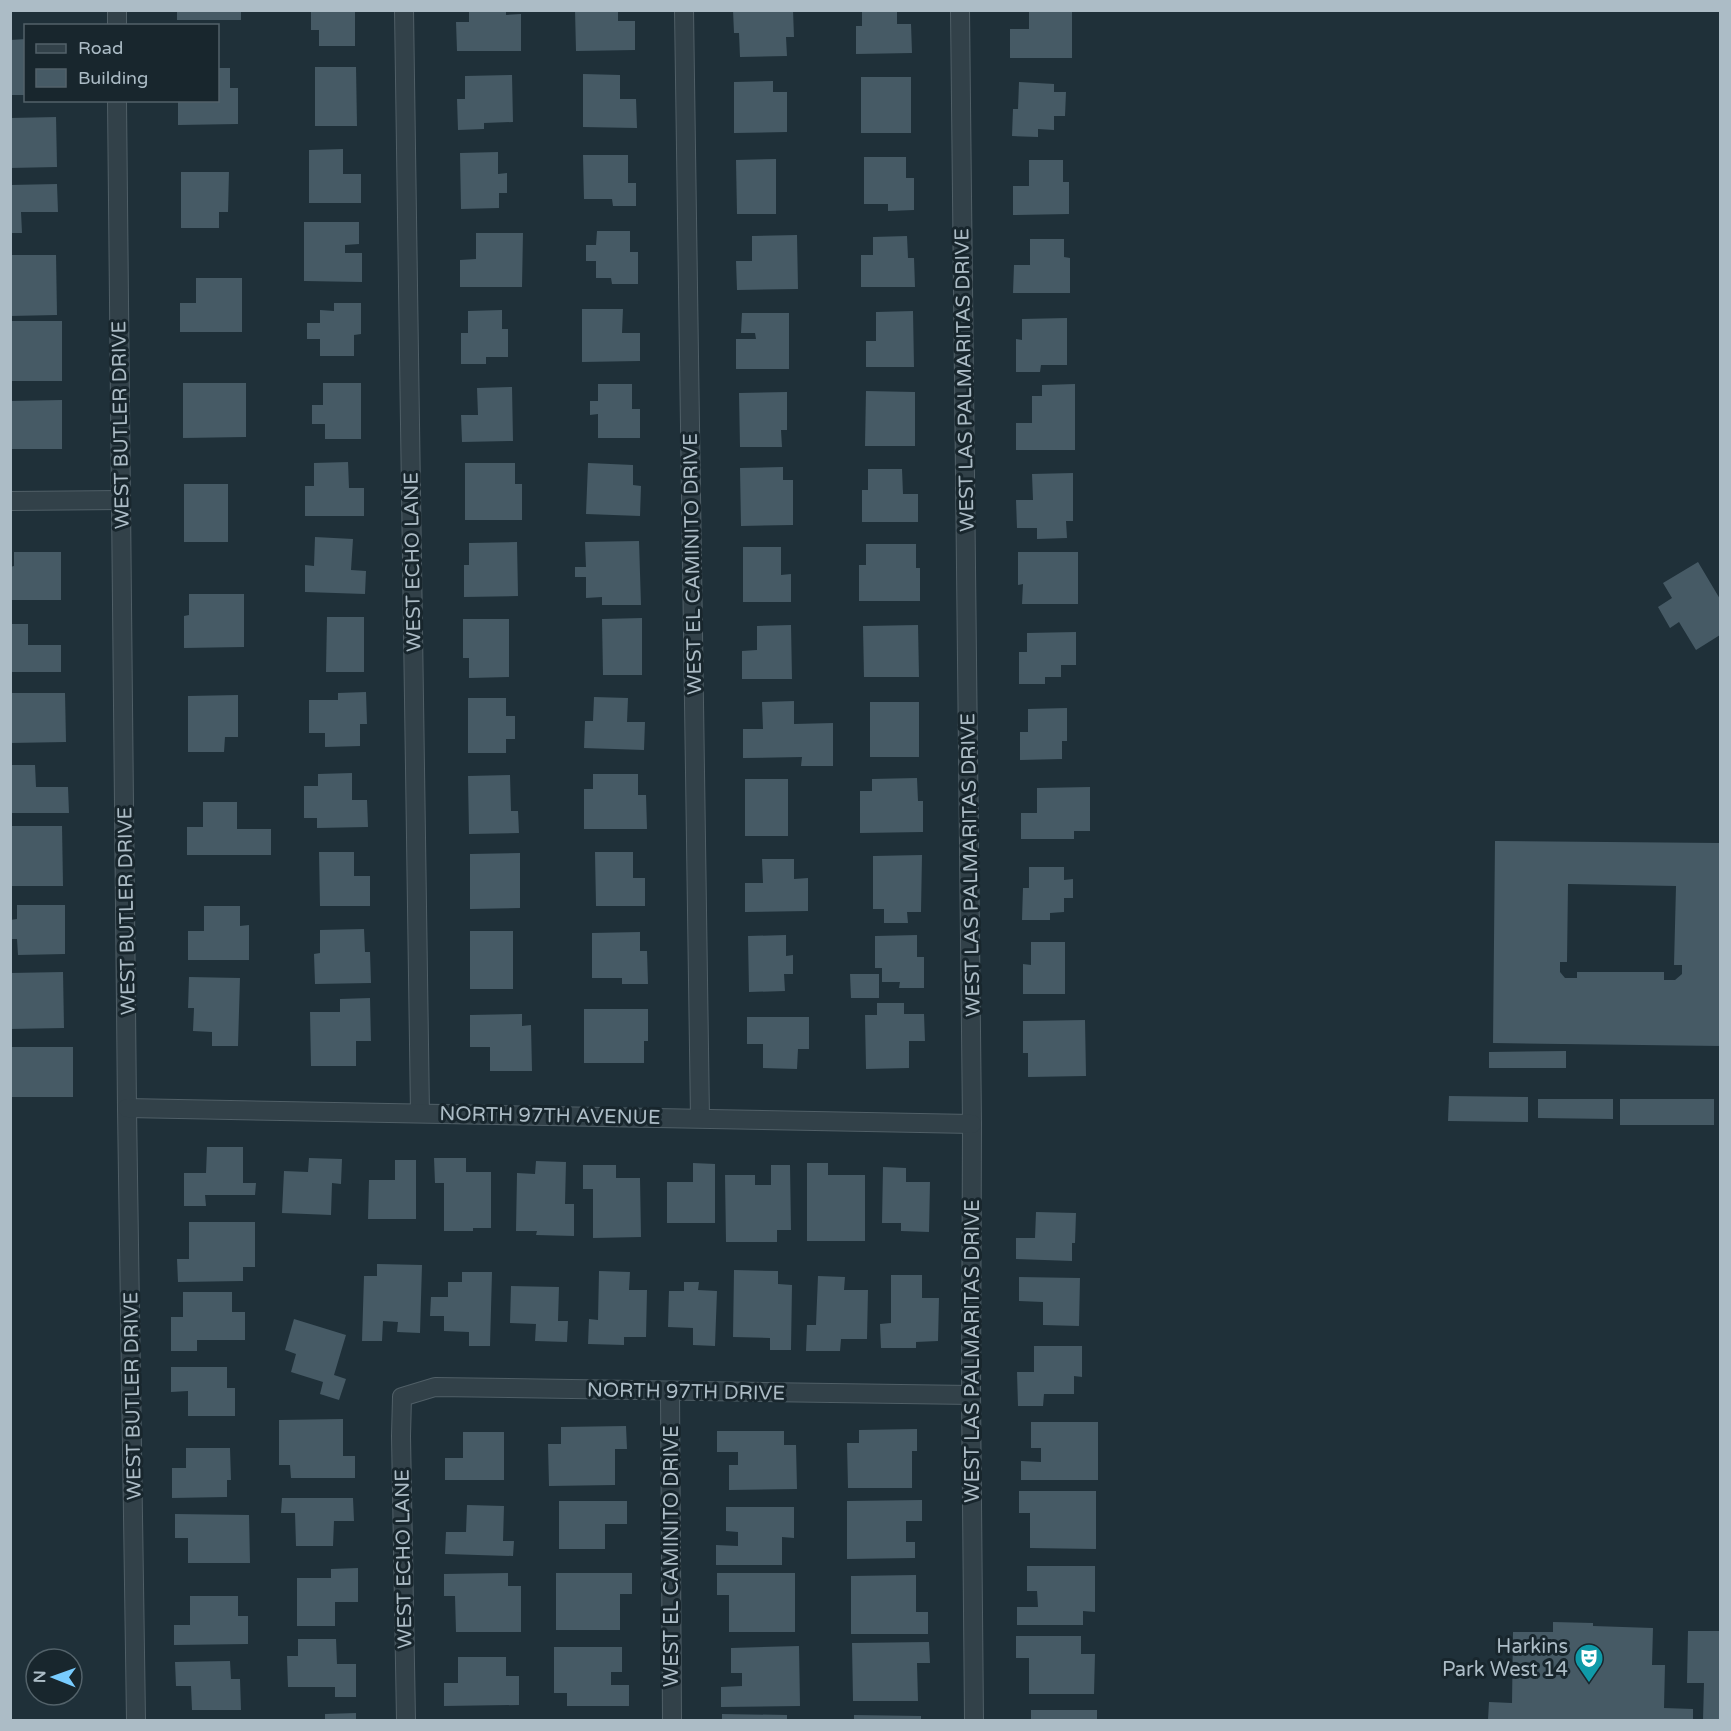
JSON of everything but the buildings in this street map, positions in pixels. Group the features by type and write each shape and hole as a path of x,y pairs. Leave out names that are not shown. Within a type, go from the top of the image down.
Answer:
{"street":[{"name":"WEST ECHO LANE","path":"404,10 420,1113"},
{"name":"WEST EL CAMINITO DRIVE","path":"684,10 700,1118"},
{"name":"WEST LAS PALMARITAS DRIVE","path":"960,10 972,1124 971,1395 974,1720"},
{"name":"WEST BUTLER DRIVE","path":"117,102 127,1108 136,1720"},
{"path":"10,501 121,500"},
{"name":"NORTH 97TH AVENUE","path":"127,1108 972,1124"},
{"name":"NORTH 97TH DRIVE","path":"402,1397 435,1387 971,1395"},
{"name":"WEST EL CAMINITO DRIVE","path":"670,1391 672,1720"},
{"name":"WEST ECHO LANE","path":"402,1397 406,1720"}],"place":[{"name":"Harkins Park West 14","path":"1589,1684"}]}
